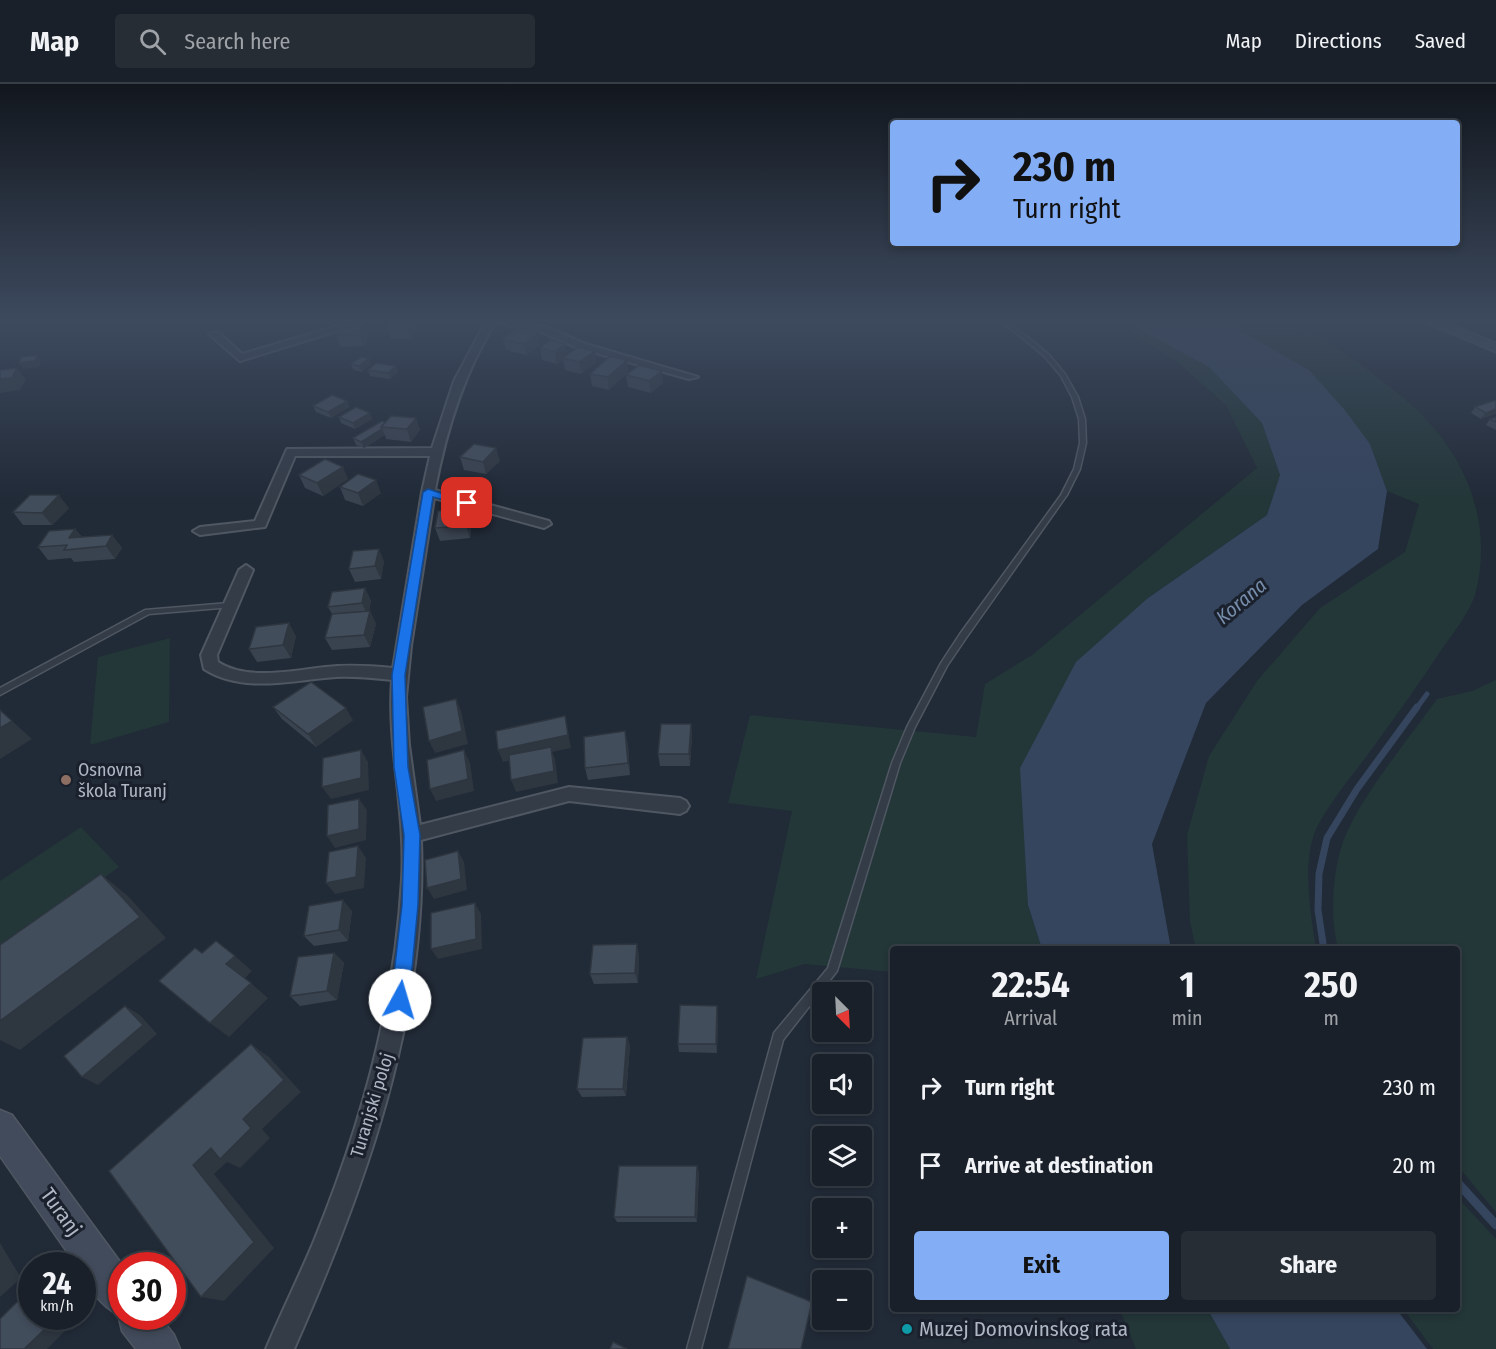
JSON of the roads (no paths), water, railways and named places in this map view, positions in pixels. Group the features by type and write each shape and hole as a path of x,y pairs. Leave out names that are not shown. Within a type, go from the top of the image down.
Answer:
{"main road":[{"name":"Turanj","path":"0,1127 108,1277"},
{"path":"146,1330 160,1349"}],"street":[{"name":"Turanjski poloj","path":"280,1349 317,1270 379,1094 400,1000 410,905 412,835 401,767 399,675 428,492 458,382"},
{"path":"200,531 260,524 291,452 438,452"},
{"path":"428,492 544,524"},
{"path":"246,570 209,655 210,665 217,672 244,677 352,671 399,675"},
{"path":"412,835 569,794 681,806"}],"lane":[{"path":"694,1349 778,1037 832,971 896,762 911,727 950,655 1064,495 1079,468 1084,428 1072,390 1066,382"},
{"path":"0,692 148,612 229,605"}],"water":[{"name":"Korana","path":"1223,382 1320,382 1344,409 1370,444 1387,491 1378,549 1302,605 1206,703 1152,844 1170,946 1041,946 1028,905 1020,768 1076,662 1148,598 1267,515 1280,475 1262,423"},
{"path":"1209,1312 1399,1312 1427,1349 1230,1349"}],"waterway":[{"path":"1416,709 1427,694"},
{"path":"1323,946 1318,910 1319,874 1327,838 1357,789 1417,707"},
{"path":"1460,1185 1496,1225"}],"place":[{"name":"Osnovna škola Turanj","path":"66,780"},
{"name":"Muzej Domovinskog rata","path":"907,1329"}]}
